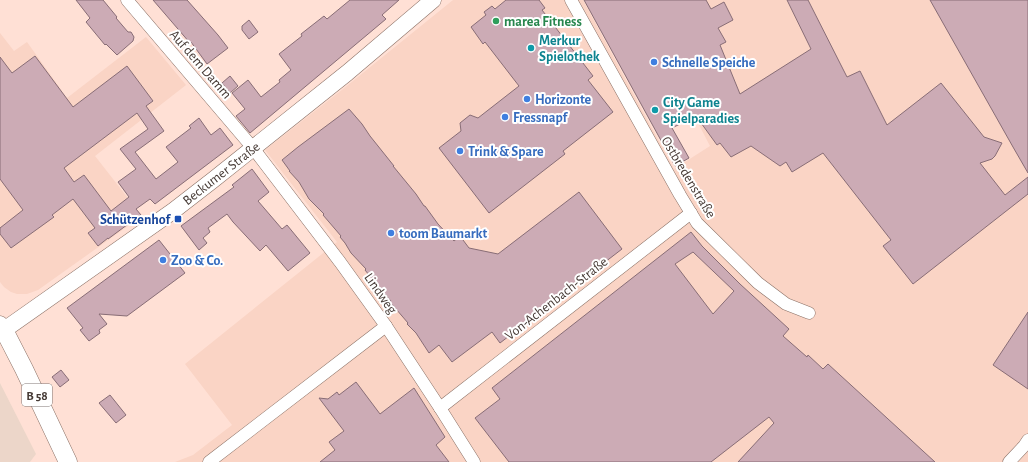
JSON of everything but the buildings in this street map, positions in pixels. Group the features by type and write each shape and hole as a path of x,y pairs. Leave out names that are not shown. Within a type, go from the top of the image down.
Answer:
{"main road":[{"name":"B 58","path":"1,329 24,369 68,462"}],"street":[{"name":"Auf dem Damm","path":"127,0 253,148"},
{"name":"Beckumer Straße","path":"1,329 173,211 347,73 433,0"},
{"name":"Ostbredenstraße","path":"571,0 680,195 697,222 762,287 786,304 809,313"},
{"name":"Lindweg","path":"253,148 340,262 386,326 474,462"},
{"name":"Von-Achenbach-Straße","path":"440,408 691,213"},
{"path":"209,462 386,326"},
{"path":"1009,462 1028,440"}],"shaded area":[{"path":"453,0 583,0 674,169 710,146 634,0 1028,0 1028,462 175,462 193,455 232,425 185,364 337,242 265,150"},
{"path":"0,33 14,51 27,42 67,98 146,37 186,85 95,156 142,216 38,290 27,294 17,294 11,292 0,282"},
{"path":"0,383 36,454 30,462 0,462"}],"place":[{"name":"marea Fitness","path":"496,21"},
{"name":"Merkur Spielothek","path":"531,48"},
{"name":"Schnelle Speiche","path":"654,62"},
{"name":"Horizonte","path":"527,99"},
{"name":"City Game Spielparadies","path":"655,110"},
{"name":"Fressnapf","path":"505,117"},
{"name":"Trink & Spare","path":"460,151"},
{"name":"Schützenhof","path":"178,219"},
{"name":"toom Baumarkt","path":"391,233"},
{"name":"Zoo & Co.","path":"163,260"}]}
